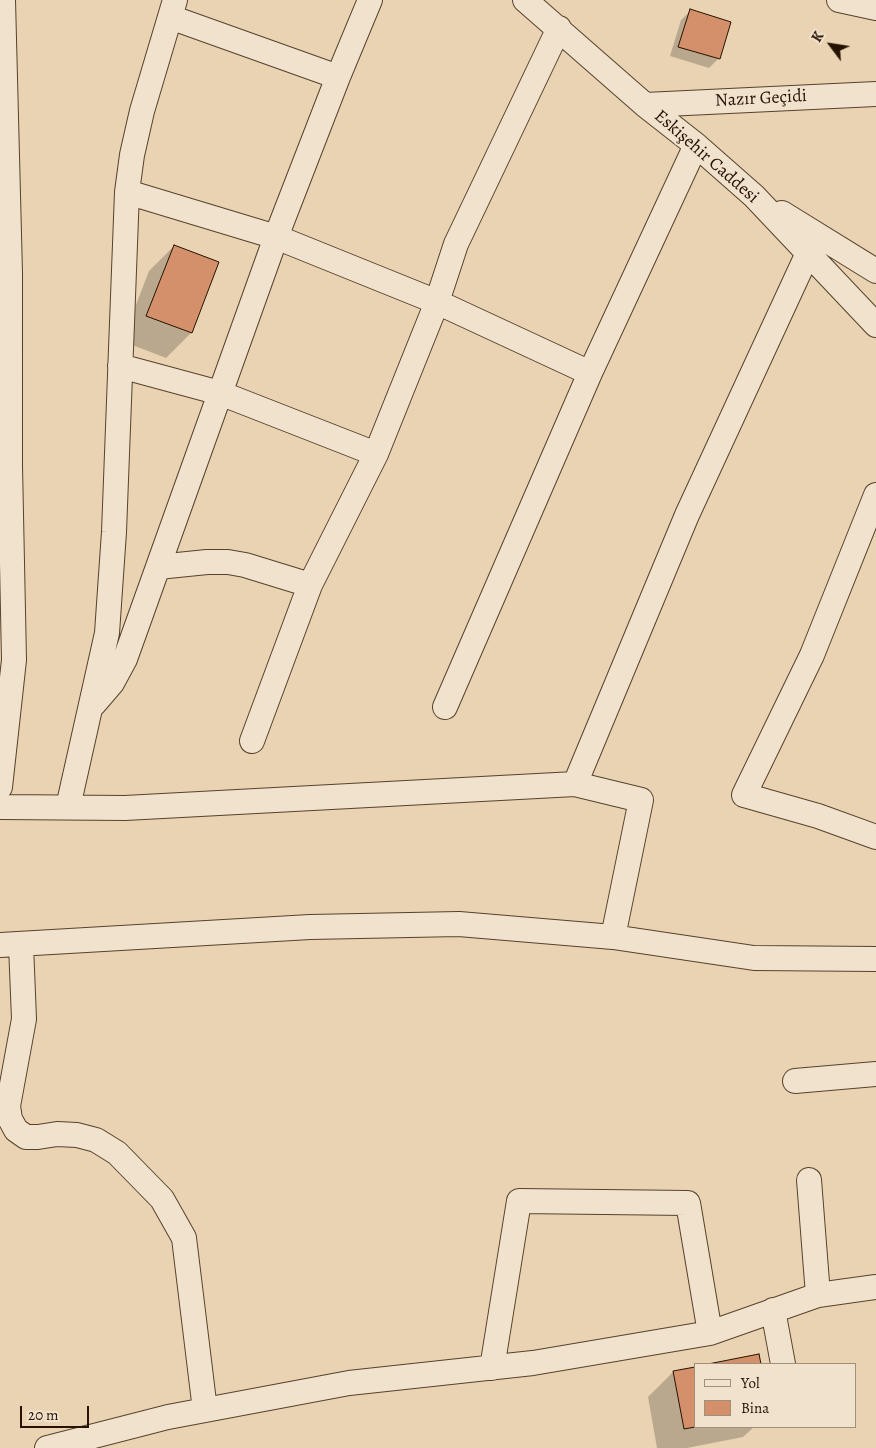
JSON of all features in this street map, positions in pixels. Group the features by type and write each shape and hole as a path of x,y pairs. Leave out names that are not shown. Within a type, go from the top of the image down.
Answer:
{"street":[{"path":"0,787 14,660 5,335 3,0"},
{"path":"92,705 118,674 276,237 370,0"},
{"name":"Eskişehir Caddesi","path":"526,0 645,105 754,196 876,324"},
{"path":"839,0 876,8"},
{"path":"68,807 107,633 114,532 127,192 132,155 142,111 172,8 338,77"},
{"path":"252,741 310,585 376,454 437,302 456,244 559,28"},
{"name":"Nazır Geçidi","path":"645,105 876,94"},
{"path":"444,707 590,373 696,146"},
{"path":"127,192 276,237 437,302 590,373"},
{"path":"754,196 876,270"},
{"path":"575,784 687,515 808,253"},
{"path":"120,366 220,393 376,454"},
{"path":"876,495 812,655 744,795 818,816 876,837"},
{"path":"158,567 207,562 245,564 310,585"},
{"path":"0,807 124,808 575,784 641,800 613,937"},
{"path":"205,1410 184,1238 162,1199 117,1152 96,1140 77,1135 57,1134 26,1137 16,1130 10,1119 8,1106 24,1020 11,945 310,927 449,924 613,937 754,958 876,959"},
{"path":"795,1081 876,1074"},
{"path":"808,1180 818,1295"},
{"path":"492,1368 519,1202 688,1203 710,1333"},
{"path":"47,1448 168,1417 349,1383 533,1363 710,1333 818,1295 876,1287"},
{"path":"773,1310 783,1363"}],"building":[{"path":"690,9 731,22 720,59 678,47"},
{"path":"174,245 219,262 192,333 146,316"},
{"path":"759,1354 761,1363 713,1363"},
{"path":"694,1367 694,1427 684,1429 673,1371"}]}
